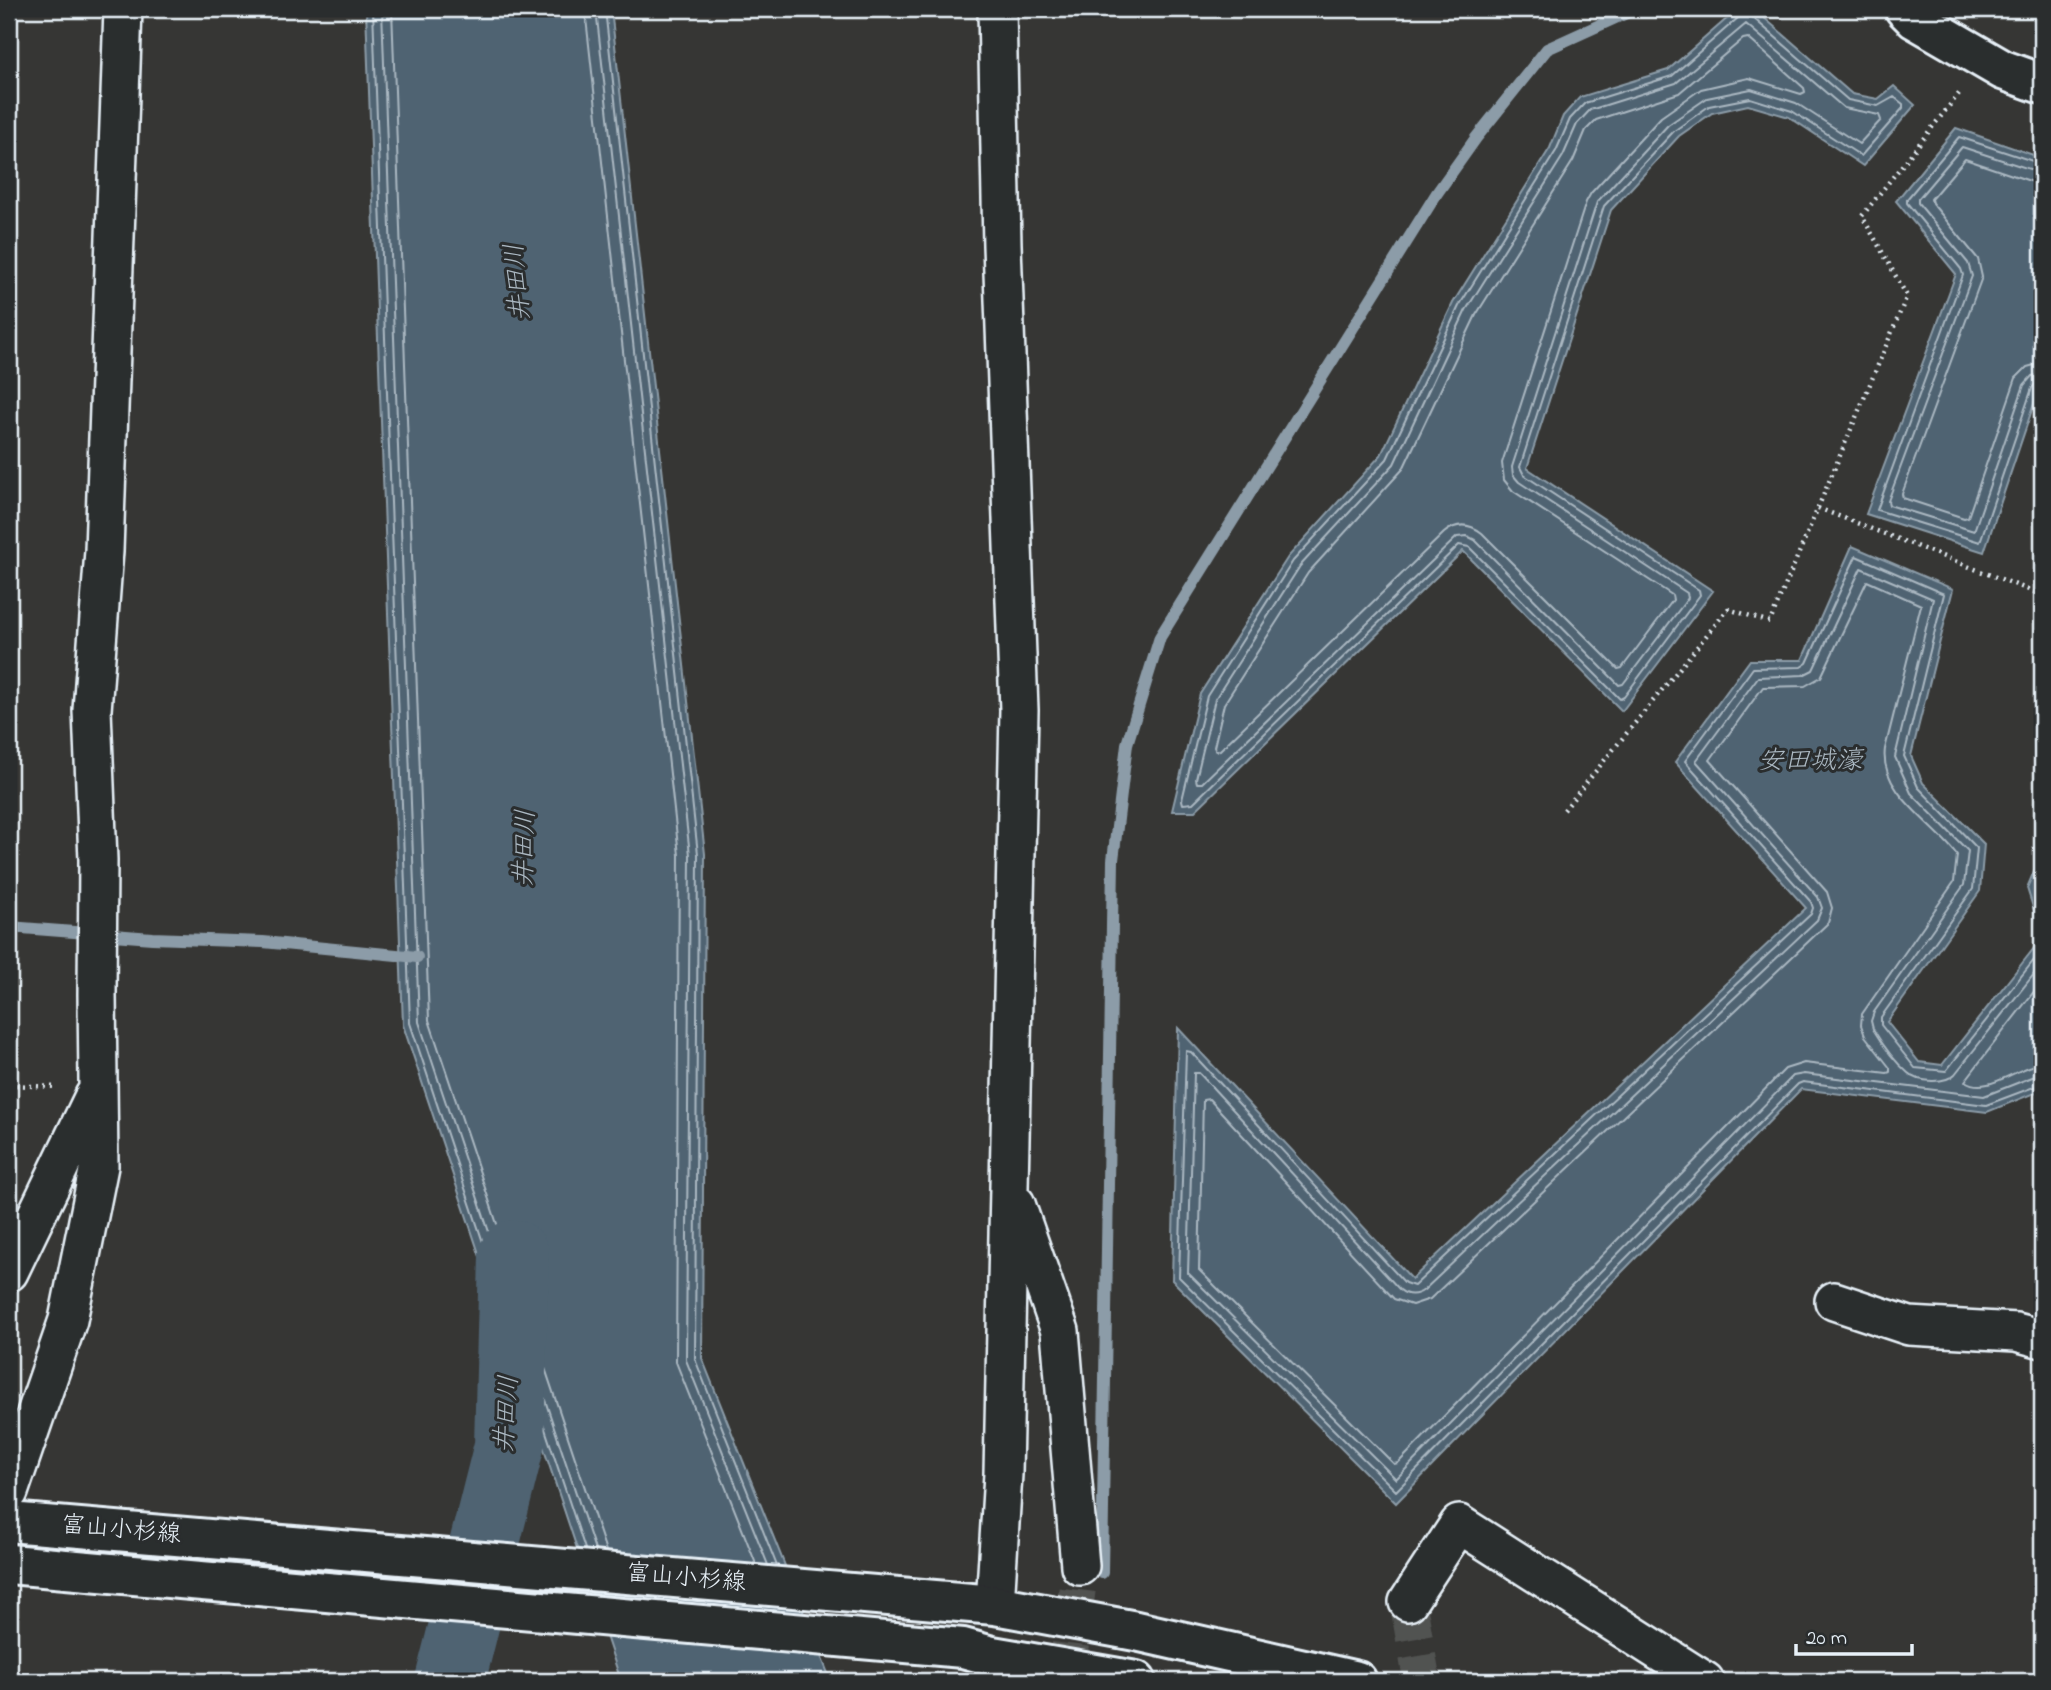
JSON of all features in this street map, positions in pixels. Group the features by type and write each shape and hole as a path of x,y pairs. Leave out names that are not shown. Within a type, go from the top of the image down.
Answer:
{"main road":[{"path":"1905,9 1914,19 2003,70 2042,84"},
{"name":"富山小杉線","path":"12,1512 979,1604 1136,1631 1357,1681"},
{"name":"富山小杉線","path":"9,1564 981,1662 1136,1681"}],"street":[{"path":"12,1512 68,1320 99,1166 98,860 92,710 104,551 123,9"},
{"path":"979,1604 1003,1474 1019,710 1002,245 997,9"},
{"path":"9,1272 97,1088"},
{"path":"1009,1182 1060,1331 1080,1566"},
{"path":"1834,1301 1909,1326 2016,1332 2042,1339"},
{"path":"1408,1602 1459,1524 1705,1681"}],"path":[{"path":"1564,810 1728,609 1770,622 1907,296 1862,216 1986,60"},
{"path":"1818,508 2042,594"}],"water":[{"path":"366,9 611,9 705,854 702,1358 831,1681 621,1681 403,1025"},
{"path":"1738,9 1754,9 1852,94 1878,99 1894,86 1915,105 1863,166 1789,117 1748,105 1712,113 1679,136 1611,210 1527,468 1713,591 1622,711 1463,551 1195,811 1172,811 1200,694 1288,557 1381,455 1453,303 1550,148 1563,116 1580,97 1668,70"},
{"path":"1956,128 2042,158 2042,380 1984,552 1866,514 1956,274 1896,201"},
{"name":"安田城濠","path":"1852,546 1953,589 1911,756 1923,783 1984,844 1980,891 1887,1022 1919,1062 1942,1065 2042,938 2042,1090 1987,1112 1801,1089 1396,1503 1172,1280 1178,1028 1412,1279 1806,908 1675,762 1750,660 1802,660"},
{"path":"2042,852 2042,936 2027,888"}],"waterway":[{"path":"1102,1573 1113,860 1127,744 1160,637 1437,193 1476,138 1547,49 1635,9"},
{"path":"9,927 152,938 263,942 417,957"},
{"name":"井田川","path":"450,1681 509,1446 514,1255"}],"tunnel":[{"path":"1066,1681 1080,1566"},
{"path":"1408,1602 1422,1681"}]}
